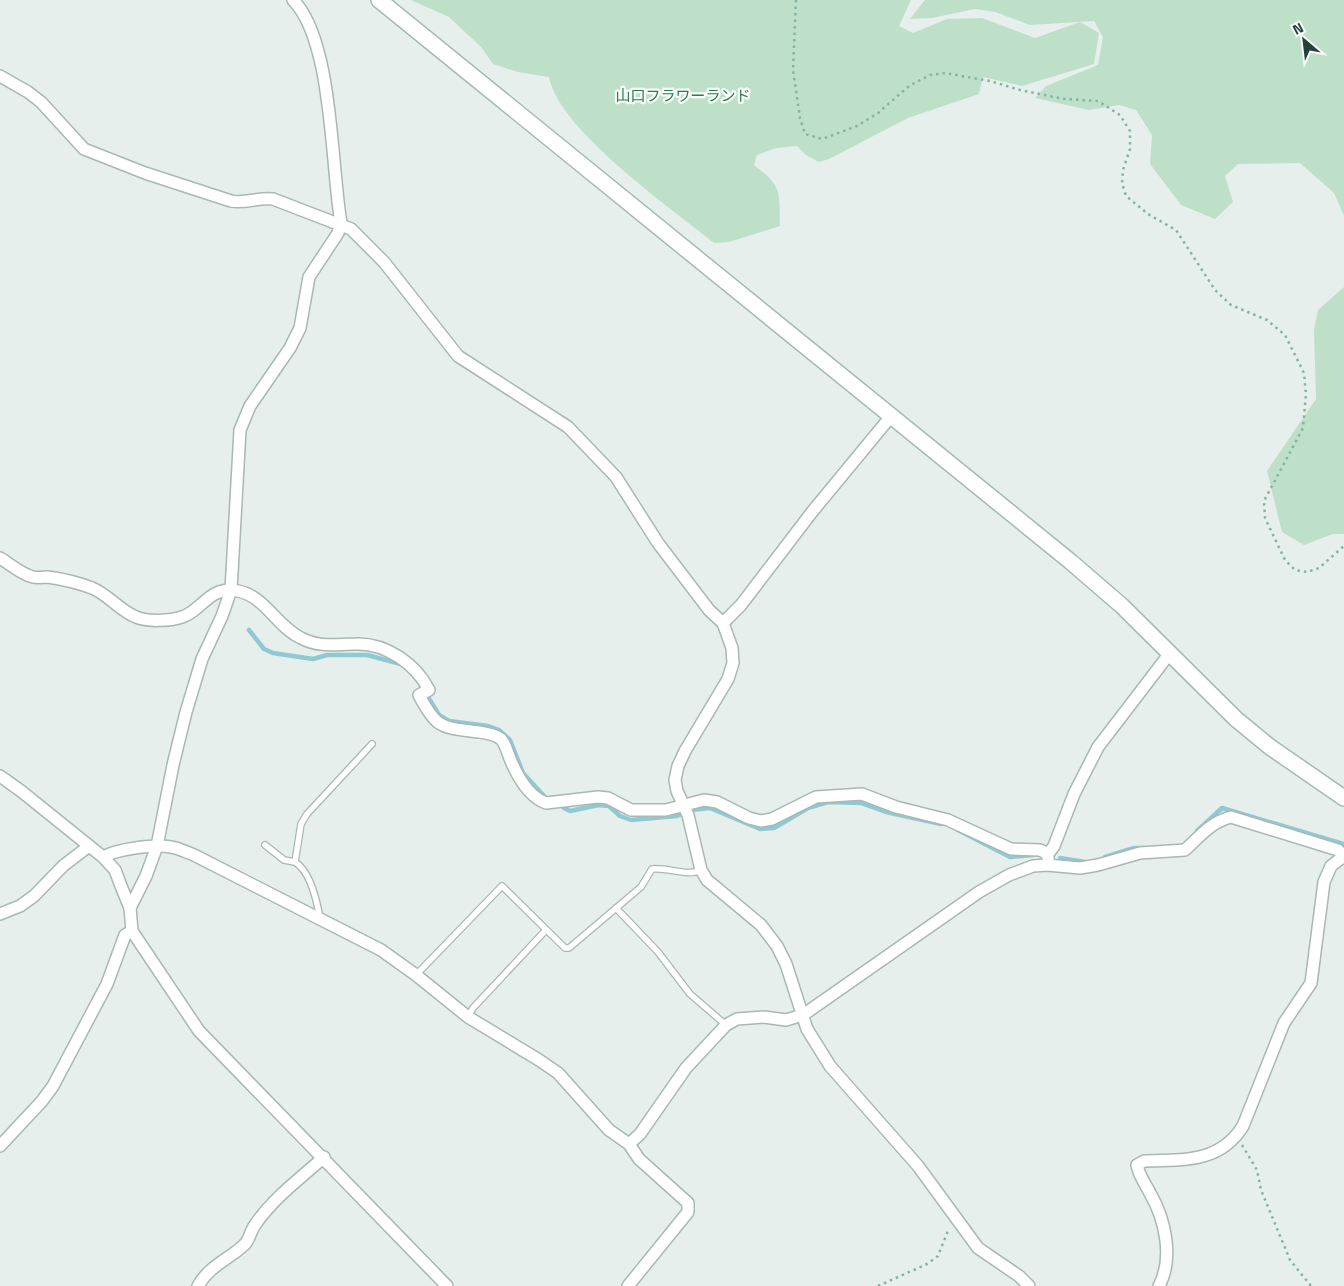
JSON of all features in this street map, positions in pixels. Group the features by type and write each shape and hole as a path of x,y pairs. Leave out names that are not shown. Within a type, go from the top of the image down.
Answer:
{"street":[{"path":"130,908 146,876 157,846 173,765 191,694 202,659 222,616 231,590 240,430 250,406 290,348 300,328 309,277 338,233 341,224 322,68 304,16 293,0"},
{"path":"379,0 1071,562 1170,653 1236,719 1270,748 1344,798"},
{"path":"0,76 41,102 74,141 98,157 231,201 243,203 265,198 273,199 351,229 384,262 458,356 568,428 616,477 658,543 709,610 722,622 732,648 733,664 728,679 678,766 675,780 701,870 707,880 761,925 777,946 786,964 807,1028 830,1066 918,1166 954,1218 978,1248 1019,1276 1029,1286"},
{"path":"722,622 741,605 812,512 892,415"},
{"path":"0,558 33,577 48,577 100,592 137,618 165,620 182,617 193,611 205,599 231,590 240,591 255,599 276,617 286,630 315,644 326,646 369,645 398,656 414,667 422,676 429,690 419,695 430,718 447,728 491,734 501,739 516,772 526,788 540,801 546,803 608,798 631,810 685,810 704,800 717,802 748,818 761,821 772,819 816,797 862,794 896,807 941,817 1011,849 1040,850 1048,859 1080,868 1140,853 1185,850 1209,826 1218,820 1232,817 1338,850 1344,856 1332,866 1324,882 1311,982 1284,1023 1237,1137 1204,1158 1144,1161 1137,1165 1138,1173 1151,1194 1164,1233 1168,1257 1159,1286"},
{"path":"628,1144 640,1134 686,1068 726,1025 738,1020 764,1017 786,1020 803,1014 979,892 1009,875 1048,859 1074,794 1098,747 1170,653"},
{"path":"0,776 103,857 115,870 130,908 132,931 199,1031 324,1157 447,1286"},
{"path":"0,914 20,906 34,896 63,866 89,846"},
{"path":"103,857 113,851 157,846 171,847 194,855 381,950 416,974 468,1017 558,1073 609,1130 628,1144 639,1159 684,1197 688,1203 688,1212 628,1286"},
{"path":"0,1146 42,1102 53,1086 107,984 125,936 132,931"},
{"path":"198,1286 204,1276 219,1262 246,1244 255,1225 284,1192 324,1157"}],"lane":[{"path":"295,862 301,824 307,814 372,744"},
{"path":"265,845 284,860 295,862 302,867 308,876 320,919"},
{"path":"416,974 502,886 545,931 565,948 569,948 641,887 652,869 661,868 694,873 701,870"},
{"path":"616,908 658,952 690,994 726,1025"},
{"path":"468,1017 473,1008 545,931"}],"path":[{"path":"796,0 792,70 800,118 805,134 822,139 857,126 878,114 909,86 930,75 945,73 990,81 1020,90 1064,99 1098,101 1120,115 1130,131 1130,149 1123,170 1122,183 1126,196 1148,214 1176,230 1215,290 1231,305 1267,320 1285,335 1304,373 1306,394 1303,428 1264,501 1265,518 1285,560 1295,570 1307,572 1319,568 1344,546"},
{"path":"1237,1137 1257,1170 1261,1190 1290,1260 1310,1286"},
{"path":"878,1286 927,1264 938,1256 954,1218"}],"green space":[{"name":"山口フラワーランド","path":"411,0 911,0 899,26 913,33 947,19 982,18 1035,38 1080,22 1099,33 1094,64 1022,86 983,77 979,94 908,118 829,159 819,162 806,155 797,146 776,148 757,155 754,165 770,179 778,191 780,226 729,242 714,243 619,167 594,144 557,98 549,77 518,72 493,64 481,47 449,17"},
{"path":"925,0 1344,0 1344,216 1334,193 1300,163 1238,164 1225,176 1233,202 1215,219 1181,205 1150,164 1152,135 1136,110 1119,105 1089,110 1035,98 1046,86 1098,65 1103,37 1094,21 1030,25 995,12 975,9 932,18 910,19"},
{"path":"1344,287 1344,534 1333,534 1304,545 1282,532 1267,471 1316,399 1314,330 1318,310"}],"waterway":[{"path":"249,630 264,649 273,653 313,659 327,655 367,655 401,664"},
{"path":"425,692 439,715 449,721 488,726 499,730 510,740 523,773 544,796"},
{"path":"564,808 570,811 599,805 609,806 620,816 631,820 677,816 691,810 710,808 760,829 774,828 808,808 828,802 861,803 886,812 941,824"},
{"path":"1197,831 1222,808 1344,844"},
{"path":"958,830 1010,857 1033,855"},
{"path":"1105,857 1134,848 1143,848"},
{"path":"1060,858 1085,862"}]}
